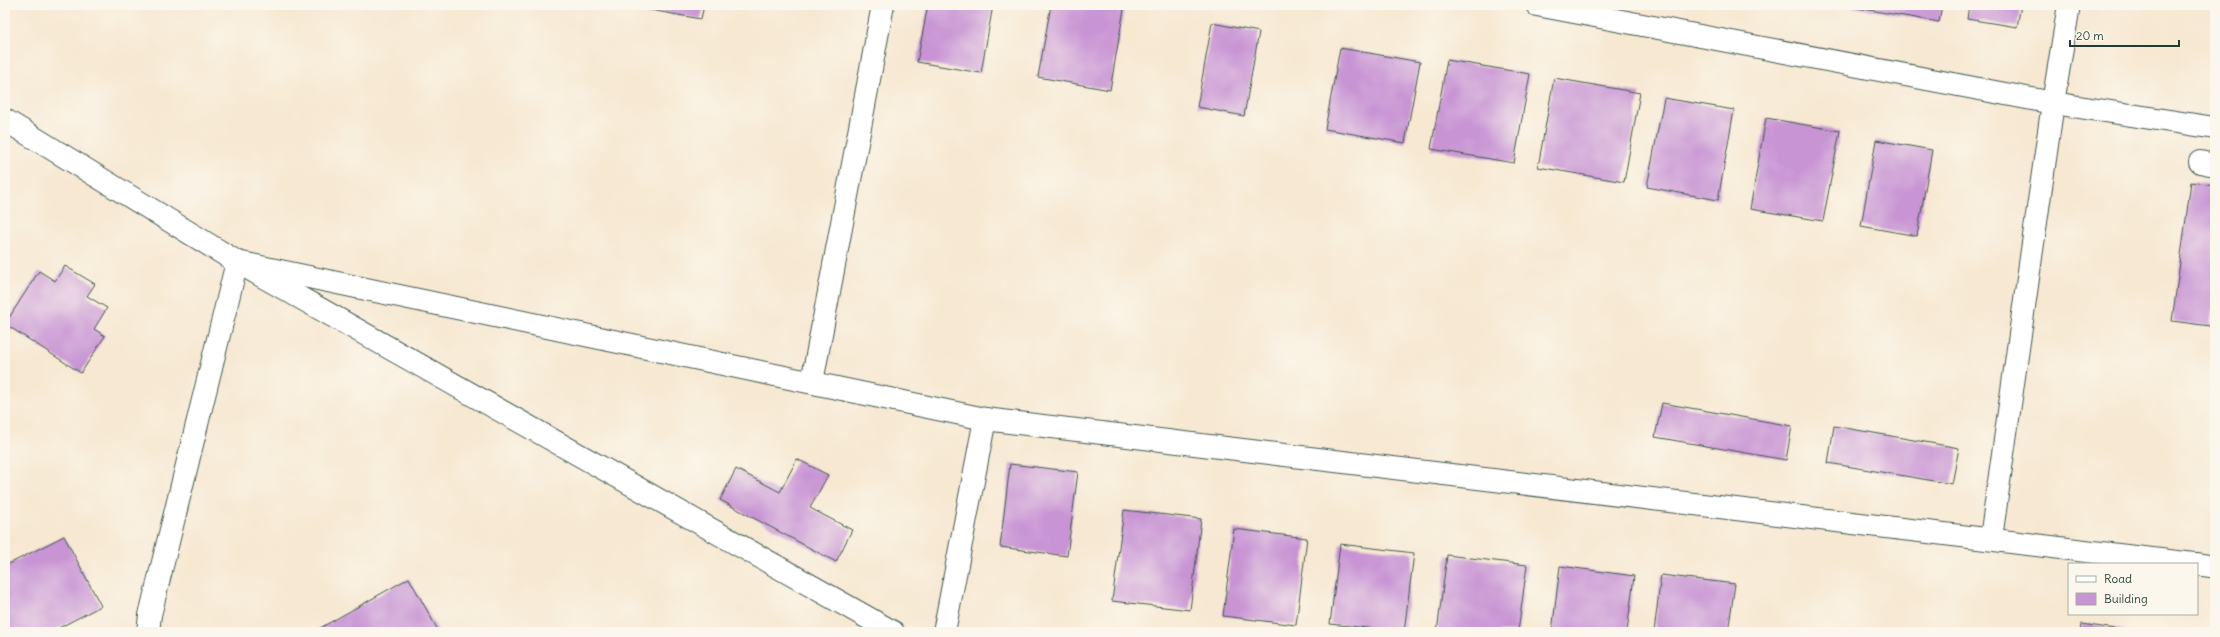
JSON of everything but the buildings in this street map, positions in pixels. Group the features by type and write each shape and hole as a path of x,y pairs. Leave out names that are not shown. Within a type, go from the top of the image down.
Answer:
{"street":[{"path":"812,382 883,5"},
{"path":"1537,5 2053,103 2215,128"},
{"path":"1991,538 2053,103 2070,5"},
{"path":"5,120 237,262 893,632"},
{"path":"237,262 985,419 1991,538 2186,563"},
{"path":"148,632 150,615 237,262"},
{"path":"944,632 985,419"},
{"path":"2198,564 2215,567"}]}
